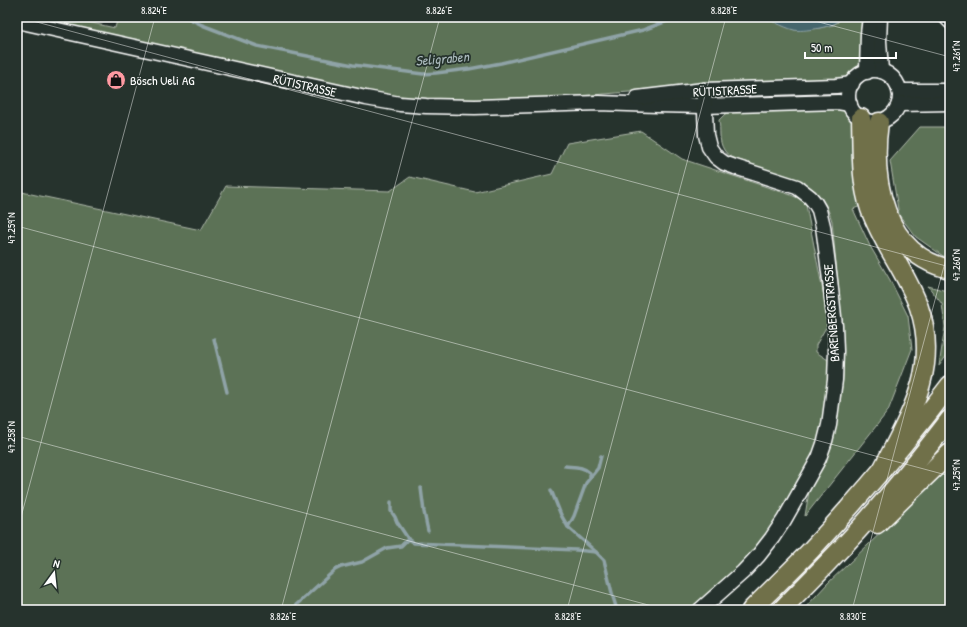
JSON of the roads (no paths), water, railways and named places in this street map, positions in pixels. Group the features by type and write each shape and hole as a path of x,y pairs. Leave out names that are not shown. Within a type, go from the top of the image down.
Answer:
{"highway":[{"path":"861,118 863,170 867,198 875,221 915,296 926,334 923,374 918,393 882,470"},
{"path":"879,122 877,142 878,177 881,196 891,223 898,235 914,251 934,264 950,269"},
{"path":"751,610 811,550 882,470 950,385"},
{"path":"781,610 856,532 904,477 950,419"},
{"path":"785,610 850,550 950,453"}],"main road":[{"path":"870,17 868,34 874,72"},
{"path":"874,72 879,41 880,17"},
{"name":"RÜTISTRASSE","path":"17,21 360,97 400,104 475,107 599,103 704,106 838,102 850,104"},
{"path":"874,72 887,74 893,78 897,84 899,97 896,110 886,119 879,122 867,121 856,115 848,97 849,90 855,79 861,74 874,72"},
{"name":"RÜTISTRASSE","path":"599,103 704,90 836,86 852,84"},
{"name":"BARENBERGSTRASSE","path":"700,610 719,595 758,556 780,526 810,476 819,458 829,425 835,380 836,351 834,312 823,226 819,210 810,197 797,187 724,163 712,153 707,142 704,124 704,90"},
{"path":"899,97 950,91"},
{"path":"899,97 950,103"}],"street":[{"path":"943,17 950,24"}],"water":[{"path":"758,17 841,17 837,22 829,26 817,29 794,30"}],"waterway":[{"name":"Seligraben","path":"186,17 202,25 257,46 353,65 423,74 469,69 501,63 643,30 678,17"},
{"path":"214,339 227,392"},
{"path":"568,527 574,516 586,483 598,468 601,456"},
{"path":"565,466 584,469 590,473 590,477"},
{"path":"421,488 428,531"},
{"path":"551,490 561,515 568,527 604,560 617,610"},
{"path":"391,502 391,511 397,522 409,540 414,543 596,552"},
{"path":"292,610 335,570 362,562 387,548 401,546 408,539"}],"place":[{"name":"Bösch Ueli AG","path":"116,80"}]}
